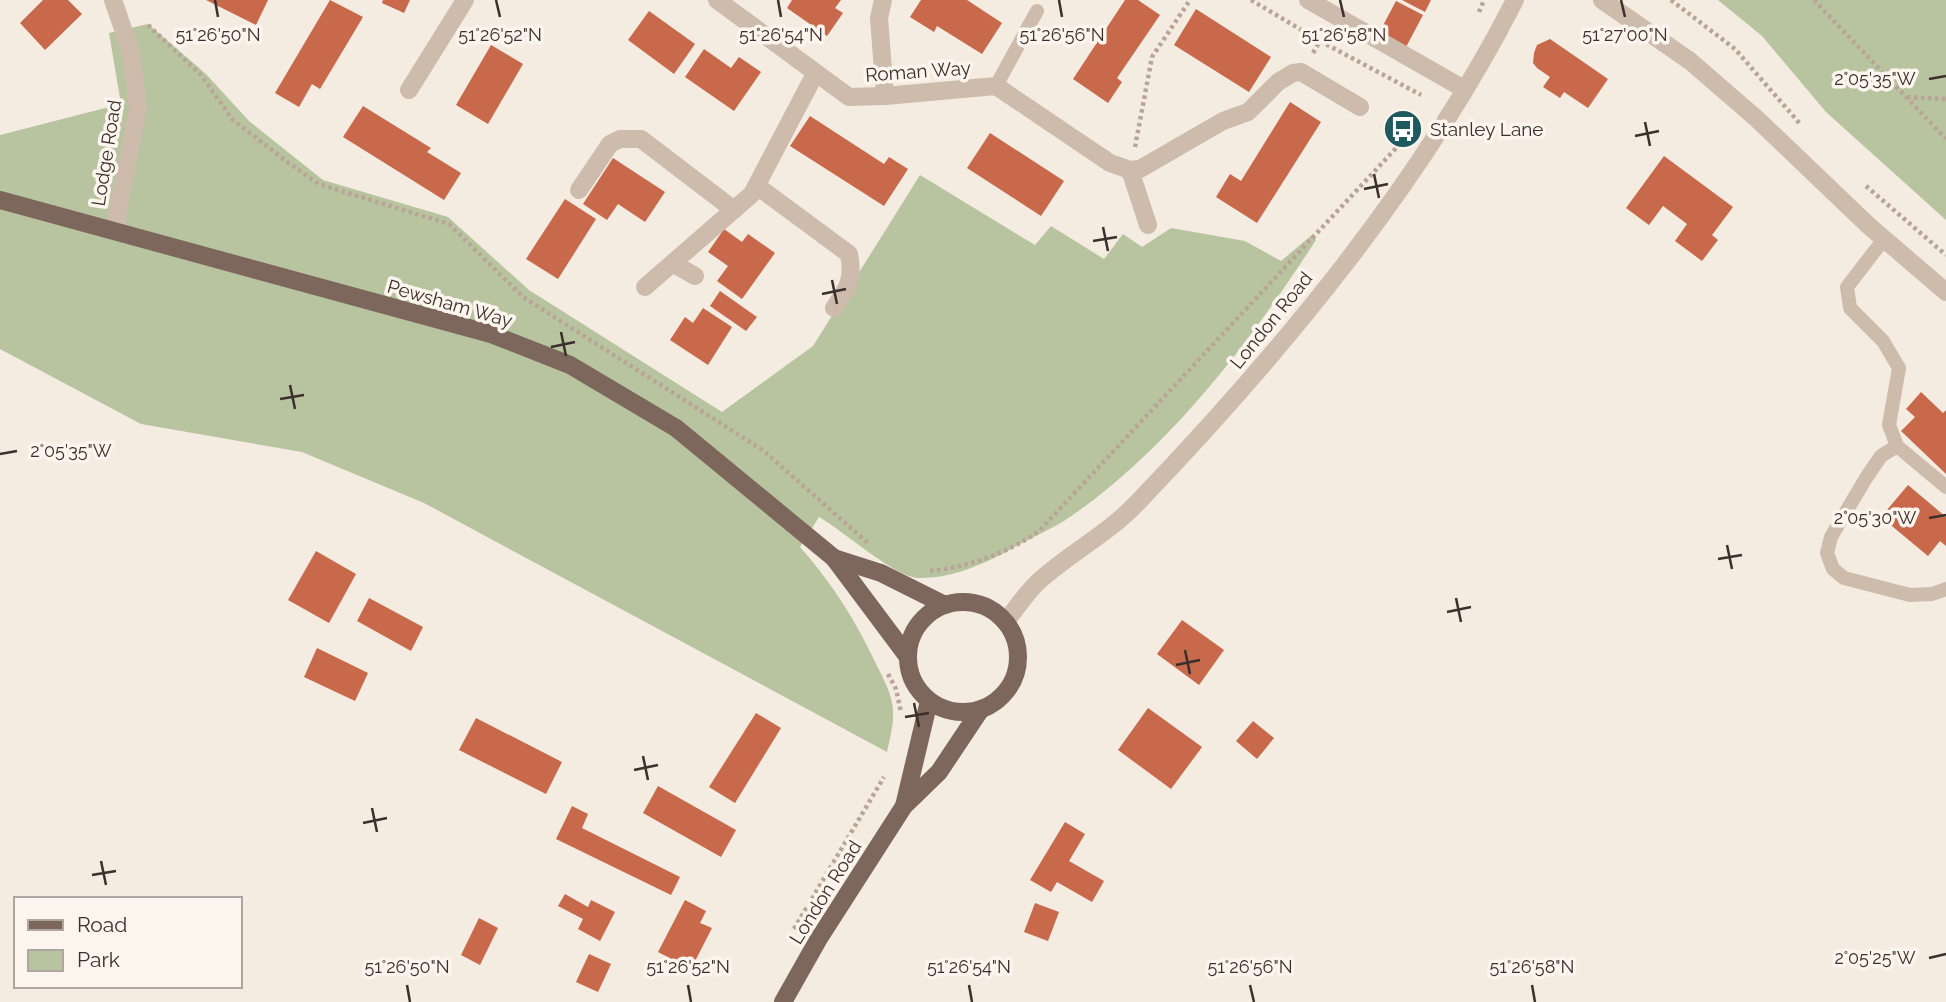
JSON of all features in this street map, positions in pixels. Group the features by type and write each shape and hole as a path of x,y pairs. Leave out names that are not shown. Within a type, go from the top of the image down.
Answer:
{"main road":[{"name":"Pewsham Way","path":"0,200 491,334 569,365 676,428 834,558 908,657"},
{"name":"Pewsham Way","path":"834,558 881,573 945,605"},
{"path":"981,709 959,713 929,701 917,689 911,673 908,657 911,640 918,625 930,613 945,605 961,602 978,604 993,611 1005,622"},
{"name":"London Road","path":"783,1002 818,940 904,806 939,772 981,709 995,702 1008,689 1015,673 1018,655 1014,638 1005,622"},
{"name":"London Road","path":"904,806 929,701"}],"street":[{"name":"Lodge Road","path":"113,0 131,52 138,108 114,231"},
{"path":"409,90 465,0"},
{"name":"Roman Way","path":"717,0 849,97 996,86 1110,163 1130,170"},
{"path":"883,0 879,18 885,96"},
{"path":"1308,0 1464,89"},
{"name":"London Road","path":"1005,622 1038,582 1128,514 1244,387 1340,269 1406,181 1464,89 1515,0"},
{"path":"1602,0 1690,61 1884,239 1946,292"},
{"path":"1148,225 1130,170 1140,169 1217,124 1248,111 1278,82 1293,73 1301,72 1360,107"},
{"path":"645,287 752,194 815,74"},
{"path":"579,190 610,144 620,139 641,139 734,210"},
{"path":"757,186 849,254 852,271 847,289 834,308"},
{"path":"674,264 695,276"}],"lane":[{"path":"996,86 1037,11"},
{"path":"1884,239 1847,287 1850,308 1883,341 1899,368 1889,425 1897,446 1946,487"},
{"path":"1897,446 1881,456 1866,478 1831,537 1827,553 1833,569 1844,578 1910,595 1932,594 1946,589"}],"path":[{"path":"1130,170 1152,57 1190,0"},
{"path":"1251,0 1320,41 1432,100 1447,78"},
{"path":"1474,22 1484,0"},
{"path":"1671,0 1735,48 1808,131"},
{"path":"1814,0 1946,139"},
{"path":"139,17 201,75 233,120 319,184 449,224 523,297 764,452 879,553 892,561 881,573"},
{"path":"1301,72 1320,41"},
{"path":"1906,97 1946,99"},
{"path":"924,571 948,568 1001,553 1020,545 1039,531 1408,135"},
{"path":"1863,184 1946,255"},
{"path":"884,664 896,689 902,719"},
{"path":"789,939 885,776"}],"green space":[{"path":"1718,0 1946,0 1946,220 1826,112 1762,36"},
{"path":"148,24 206,74 249,121 323,180 448,217 529,290 722,412 813,346 920,175 1035,245 1051,226 1104,259 1123,234 1142,247 1171,228 1245,241 1281,261 1313,234 1316,240 1236,354 1175,425 1142,459 1107,489 1058,525 970,568 944,576 918,578 908,576 883,562 819,517 800,547 823,574 842,603 887,686 893,715 887,752 424,503 302,452 141,424 0,349 0,135 121,104 109,33"}],"building":[{"path":"43,0 68,0 82,14 45,50 20,23"},
{"path":"206,0 268,0 256,25"},
{"path":"330,0 363,17 320,89 312,84 299,107 275,93"},
{"path":"383,0 410,0 404,13 382,3"},
{"path":"792,0 841,0 835,8 843,13 827,36 787,8"},
{"path":"921,0 967,0 1002,23 982,54 937,26 934,32 910,17"},
{"path":"1125,0 1138,0 1160,15 1117,78 1122,82 1108,103 1073,79"},
{"path":"1402,0 1431,0 1425,12"},
{"path":"1396,1 1423,15 1406,47 1379,33"},
{"path":"1196,9 1271,57 1249,92 1174,45"},
{"path":"649,11 695,44 674,74 628,40"},
{"path":"1550,39 1608,79 1588,108 1564,92 1560,98 1543,87 1550,77 1533,63 1534,53 1537,45"},
{"path":"491,45 523,64 488,124 456,105"},
{"path":"704,49 731,68 739,57 761,72 734,111 685,77"},
{"path":"1290,102 1321,122 1257,223 1216,197 1230,174 1241,181"},
{"path":"363,106 431,148 427,152 461,173 444,200 343,137"},
{"path":"810,116 884,164 889,157 908,169 884,206 790,146"},
{"path":"990,133 1064,181 1041,216 967,168"},
{"path":"1664,156 1733,207 1712,235 1718,240 1702,261 1675,241 1687,224 1663,206 1649,225 1626,208"},
{"path":"613,158 665,192 645,222 618,204 607,220 583,204"},
{"path":"565,199 596,219 558,279 526,259"},
{"path":"724,229 742,242 748,234 775,253 742,299 717,281 728,266 708,252"},
{"path":"720,291 757,317 746,331 710,306"},
{"path":"703,308 732,327 708,365 670,340 685,317 693,323"},
{"path":"1921,392 1943,413 1946,410 1946,474 1901,431 1915,417 1906,409"},
{"path":"1908,485 1946,517 1946,546 1940,541 1928,556 1881,517"},
{"path":"316,551 356,574 329,623 288,600"},
{"path":"369,598 423,627 411,651 357,621"},
{"path":"1182,620 1224,650 1199,685 1157,654"},
{"path":"317,648 368,673 355,701 304,677"},
{"path":"1148,708 1202,747 1171,789 1118,750"},
{"path":"756,713 781,728 735,803 709,787"},
{"path":"476,718 562,762 546,794 459,750"},
{"path":"1253,721 1274,738 1257,759 1236,741"},
{"path":"658,786 736,830 721,857 643,813"},
{"path":"572,806 588,814 582,828 680,877 671,895 556,839"},
{"path":"1065,822 1085,834 1069,861 1104,881 1092,902 1057,882 1051,892 1030,880"},
{"path":"565,894 588,907 591,900 615,912 600,941 578,929 583,919 558,906"},
{"path":"685,900 706,911 700,923 712,928 691,969 658,952"},
{"path":"1035,903 1059,912 1048,941 1024,932"},
{"path":"479,918 498,928 480,965 461,955"},
{"path":"589,954 611,964 598,992 576,982"}],"place":[{"name":"Stanley Lane","path":"1403,129"}]}
